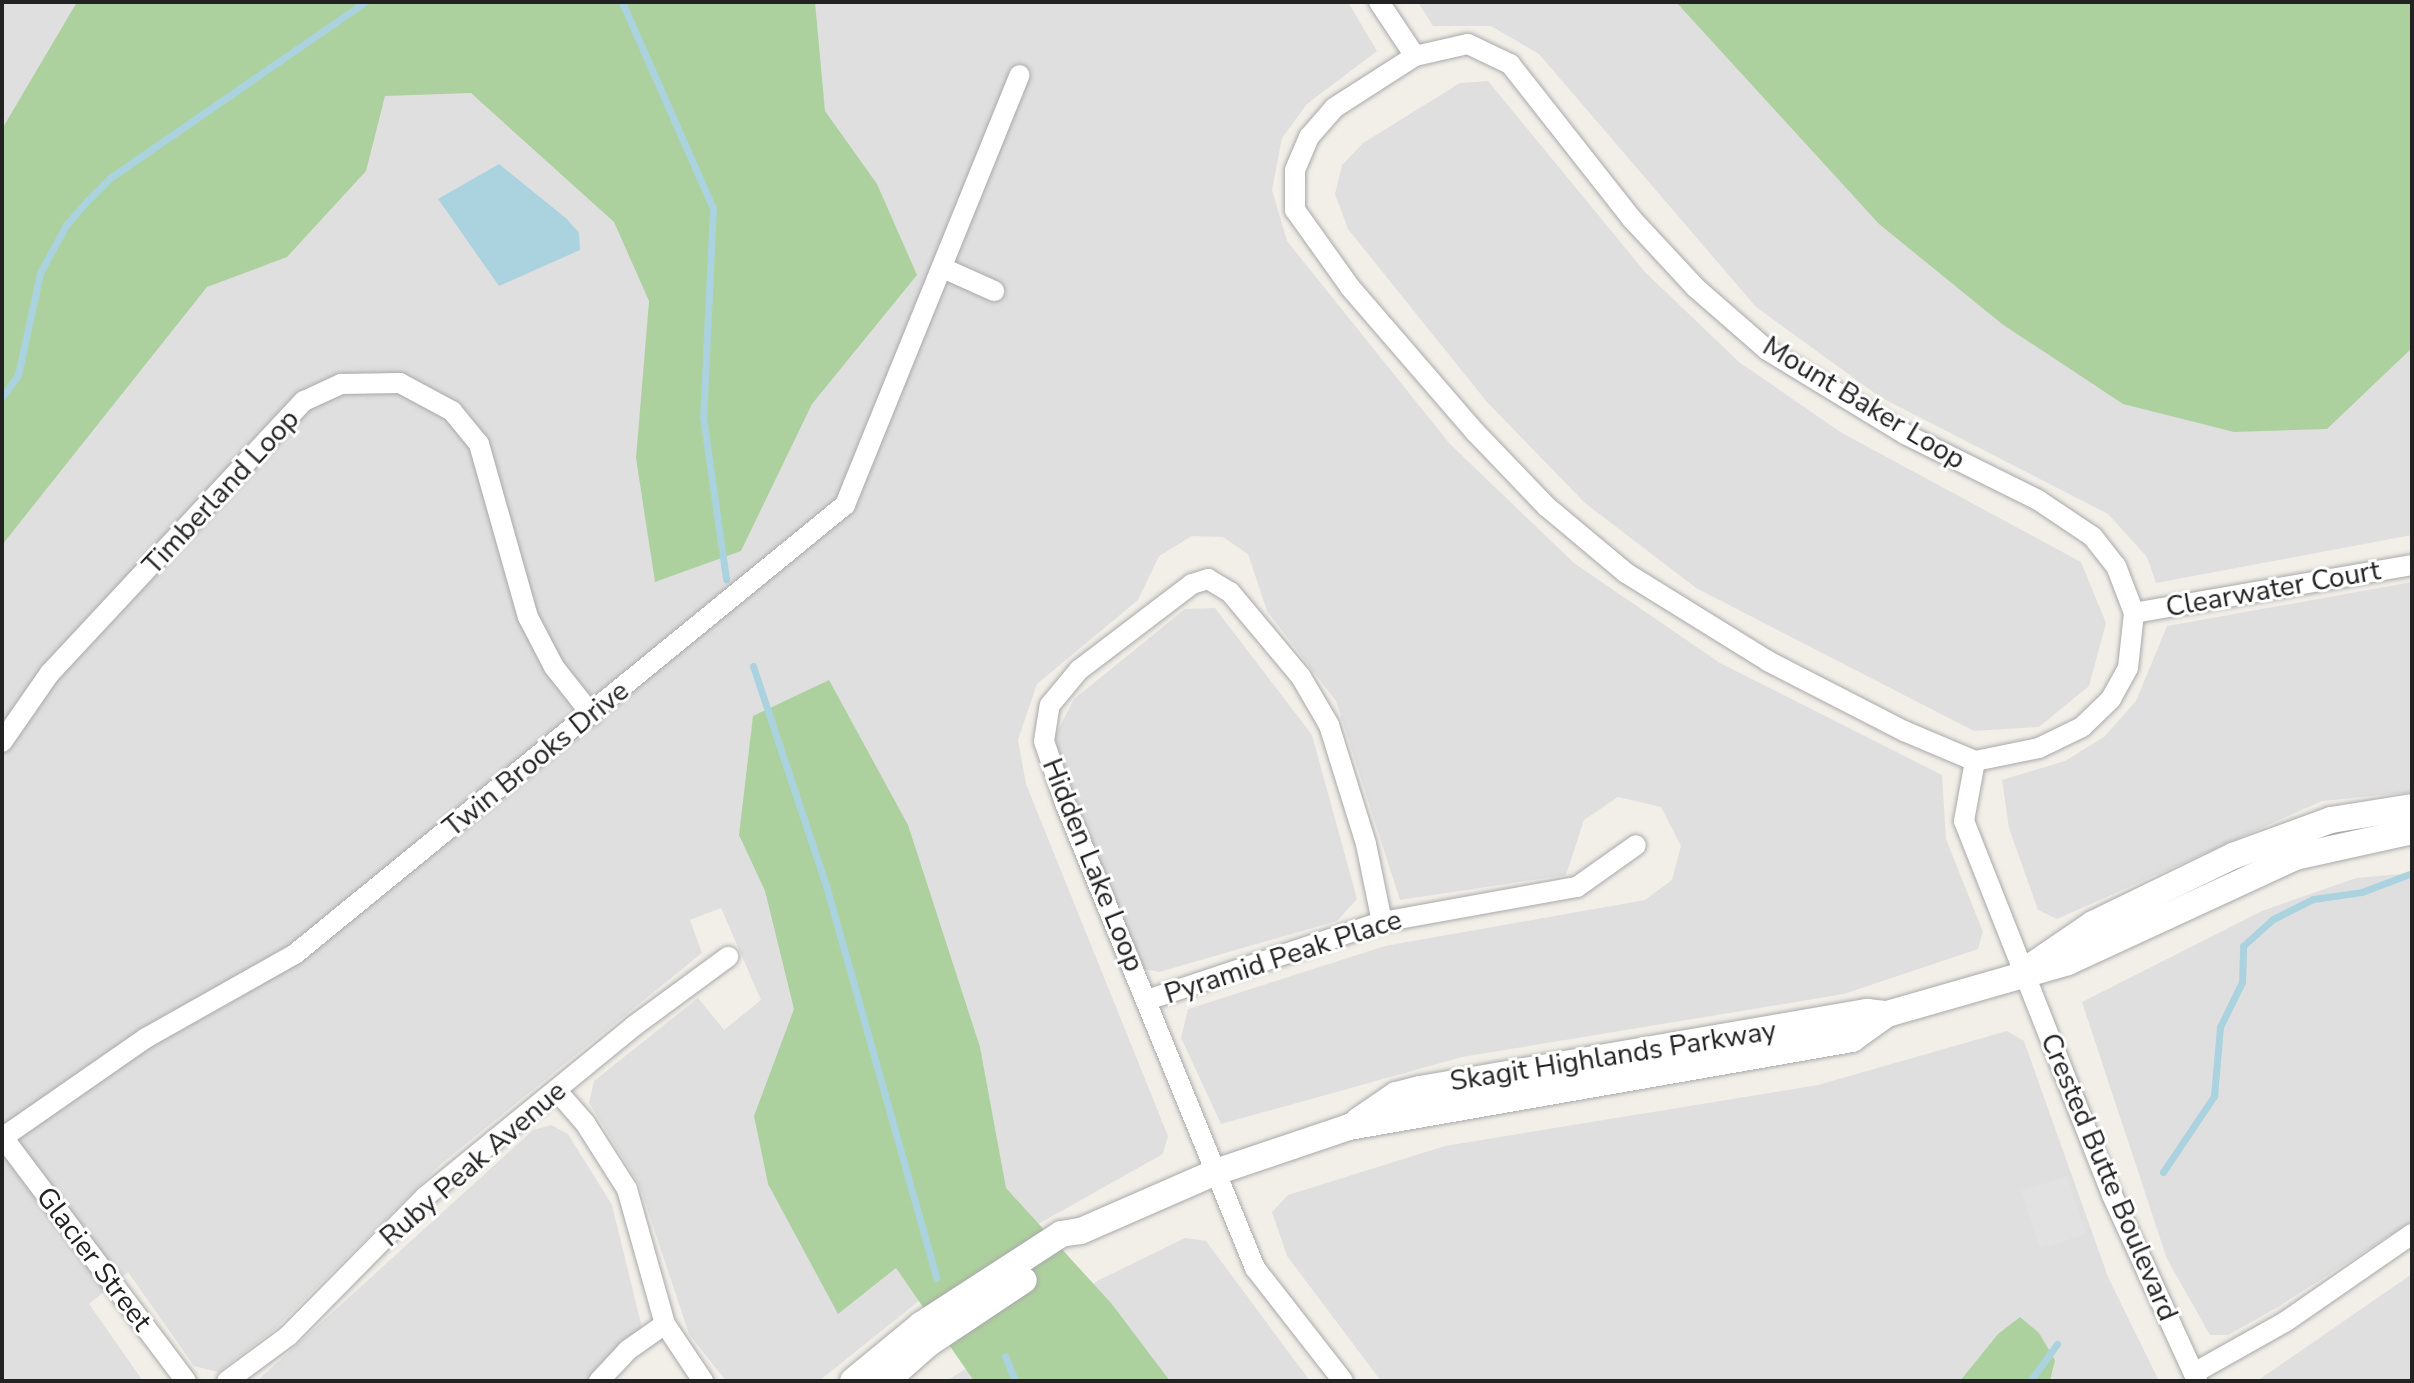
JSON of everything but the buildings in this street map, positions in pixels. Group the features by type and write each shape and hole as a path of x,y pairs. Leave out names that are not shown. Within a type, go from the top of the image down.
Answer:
{"street":[{"path":"1379,2 1415,56"},
{"name":"Mount Baker Loop","path":"1468,44 1510,64 1631,218 1696,288 1767,350 1905,434 2071,520 2116,566 2134,613 2128,668 2111,699 2082,727 2039,748 1975,761 1768,661 1626,573 1547,507 1485,443 1350,287 1295,210 1295,170 1309,137 1334,108 1415,56 1468,44"},
{"name":"Twin Brooks Drive","path":"2,1137 146,1038 295,954 592,715 845,505 945,269 1020,75"},
{"path":"945,269 994,291"},
{"name":"Timberland Loop","path":"2,742 50,673 304,401 341,384 400,383 452,411 479,444 528,617 554,667 592,715"},
{"name":"Clearwater Court","path":"2134,613 2412,565"},
{"name":"Hidden Lake Loop","path":"1147,1000 1044,741 1050,705 1079,670 1192,584 1208,579 1230,592 1301,677 1329,725 1366,844 1382,922"},
{"path":"1975,761 1964,821 2024,971"},
{"name":"Skagit Highlands Parkway","path":"2024,971 2093,924 2233,856 2331,820 2412,807"},
{"name":"Skagit Highlands Parkway","path":"853,1381 921,1325 1061,1234 1081,1231 1216,1172 1349,1127 1396,1095 1867,1012 1887,1014 2024,971 2068,962 2295,857 2412,831"},
{"name":"Pyramid Peak Place","path":"1343,1381 1255,1268 1147,1000 1382,922 1577,887 1636,845"},
{"name":"Ruby Peak Avenue","path":"227,1381 288,1336 425,1197 705,969 728,957"},
{"name":"Crested Butte Boulevard","path":"2024,971 2112,1195 2196,1377"},
{"path":"557,1091 585,1123 627,1189 665,1324 703,1381"},
{"name":"Glacier Street","path":"2,1137 186,1381"},
{"name":"Skagit Highlands Parkway","path":"886,1381 928,1344 1059,1256 1081,1231"},
{"path":"2196,1377 2285,1322 2412,1234"},
{"path":"599,1381 628,1350 665,1324"}],"shaded area":[{"path":"2,2 1348,2 1377,51 1307,104 1282,138 1272,190 1287,241 1450,444 1574,563 1720,663 1942,775 1946,839 1983,932 1978,949 1844,994 1462,1057 1221,1124 1181,1038 1188,1009 1385,946 1645,900 1672,880 1681,846 1661,807 1618,797 1584,820 1566,875 1400,900 1336,701 1267,611 1248,554 1223,537 1192,536 1159,556 1138,600 1037,684 1018,740 1026,784 1168,1136 1163,1154 960,1268 819,1381 726,1381 689,1334 639,1184 589,1103 594,1081 698,998 724,1030 761,1000 721,908 690,920 702,953 441,1164 274,1330 218,1372 194,1366 128,1272 89,1304 143,1381 2,1381"},
{"path":"1418,2 2412,2 2412,535 2156,583 2147,557 2108,514 1880,397 1756,307 1539,54 1491,26 1433,26"},
{"path":"1488,81 1645,272 1739,362 1842,433 2081,562 2106,623 2089,686 2039,727 1974,731 1696,588 1585,503 1487,402 1348,229 1335,194 1342,165 1363,143 1460,83"},
{"path":"2412,582 2412,792 2322,801 2057,919 2038,910 2009,828 2002,780 2065,761 2104,737 2136,701 2167,626"},
{"path":"1215,608 1312,735 1357,899 1337,921 1159,972 1144,969 1059,768 1055,736 1074,699 1185,609"},
{"path":"2412,873 2412,1221 2278,1307 2228,1335 2210,1335 2167,1259 2082,1002 2262,911 2356,878"},
{"path":"2007,1031 2024,1041 2108,1277 2159,1381 1381,1381 1287,1256 1272,1212 1288,1195 1445,1146 1818,1085"},
{"path":"551,1125 568,1134 612,1205 642,1328 591,1381 257,1381 533,1130"},
{"path":"2067,1176 2086,1234 2040,1249 2021,1191"},
{"path":"1185,1238 1206,1241 1310,1381 947,1381 1099,1280"},
{"path":"2412,1274 2412,1381 2257,1381"}],"green space":[{"path":"77,2 815,2 825,111 877,184 917,275 812,404 741,551 655,582 636,458 649,301 614,222 471,93 385,96 366,171 287,257 207,287 2,545 2,129"},
{"path":"1676,2 2412,2 2412,348 2327,429 2234,432 2123,404 2002,324 1879,224"},
{"path":"829,680 908,825 980,1047 1006,1188 1111,1303 1170,1381 974,1381 896,1268 838,1314 768,1184 754,1116 794,1009 765,891 739,835 753,716"},
{"path":"2020,1317 2039,1333 2055,1360 2050,1381 1960,1381 1998,1334"}],"water":[{"path":"499,164 567,219 579,233 580,250 499,286 438,199"}],"waterway":[{"path":"2,397 18,375 40,273 66,225 89,199 110,178 365,2"},
{"path":"622,2 713,208 703,417 726,579"},
{"path":"753,666 827,889 936,1278"},
{"path":"2163,1172 2214,1096 2220,1027 2242,982 2243,946 2273,919 2313,899 2362,892 2412,873"},
{"path":"2030,1381 2057,1344"},
{"path":"1005,1356 1015,1381"}]}
